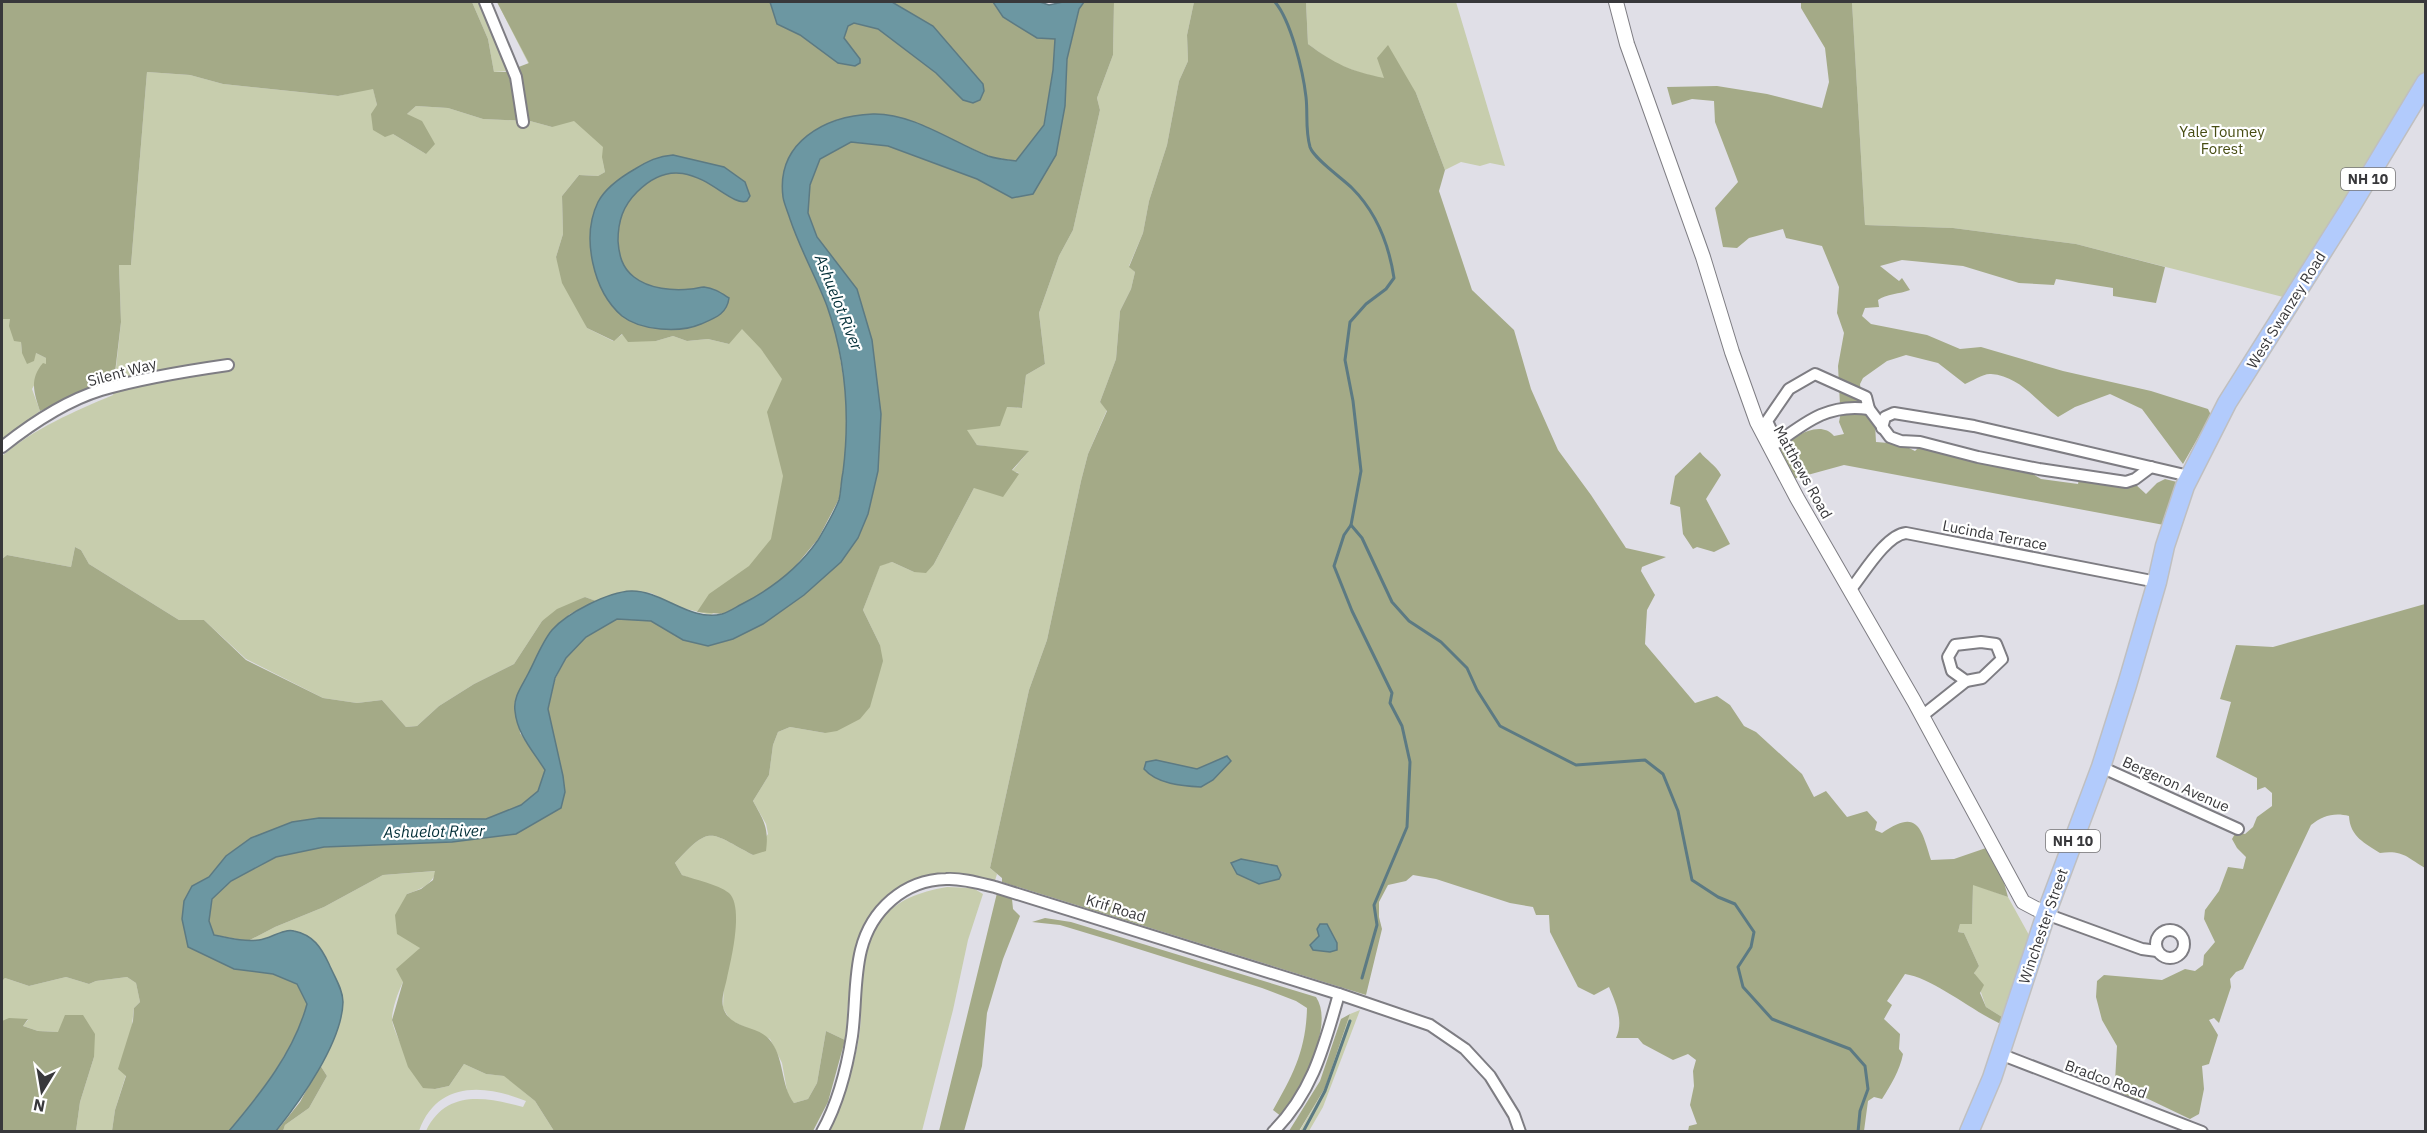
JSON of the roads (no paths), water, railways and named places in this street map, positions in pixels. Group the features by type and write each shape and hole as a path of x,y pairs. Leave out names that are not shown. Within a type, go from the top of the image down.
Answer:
{"main road":[{"name":"West Swanzey Road","path":"2165,546 2175,509 2189,476 2228,403 2426,82"},
{"name":"Winchester Street","path":"1969,1131 2000,1054 2046,914 2101,767 2157,582 2165,546"}],"street":[{"path":"485,2 516,77 523,122"},
{"name":"Matthews Road","path":"1616,2 1627,44 1703,256 1732,352 1757,422 1797,498 1851,589 2024,902 2046,914"},
{"name":"Silent Way","path":"2,447 52,411 100,390 187,371 228,365"},
{"path":"1869,409 1852,406 1819,414 1777,443 1767,421 1789,389 1815,374 1866,397 1869,409 1882,428 1890,437 1900,441 1920,442 1978,457 2126,482 2135,479 2151,467"},
{"path":"1882,428 1885,417 1894,413 1913,415 1974,426 2189,476"},
{"name":"Lucinda Terrace","path":"1851,589 1887,544 1899,534 1906,533 2157,582"},
{"path":"1922,716 1966,681 1982,678 2002,659 1996,644 1981,642 1955,645 1948,657 1952,670 1966,681"},
{"name":"Bergeron Avenue","path":"2101,767 2238,829"},
{"name":"Krif Road","path":"822,1131 832,1110 847,1061 852,1035 858,965 865,938 878,915 896,896 906,889 931,880 962,880 995,887 1417,1020 1454,1040 1490,1076 1509,1106 1520,1131"},
{"path":"2046,914 2142,949 2157,951"},
{"path":"1273,1131 1306,1091 1322,1052 1339,994"},
{"name":"Bradco Road","path":"2000,1054 2202,1131"}],"water":[{"path":"770,2 892,2 933,26 983,84 984,91 980,100 973,103 963,100 936,73 878,29 854,23 848,26 844,38 860,59 860,63 855,66 838,63 800,35 777,24"},
{"name":"Ashuelot River","path":"993,2 1040,2 1049,5 1084,2 1079,9 1067,59 1065,106 1056,155 1033,194 1012,198 977,179 888,146 851,142 820,159 810,185 808,213 817,237 857,289 872,340 881,414 878,471 868,514 858,538 841,562 804,595 763,624 733,639 708,646 683,640 651,621 617,619 586,637 566,658 555,678 548,709 563,776 565,792 561,808 516,834 452,842 324,847 276,857 231,881 212,899 209,921 214,935 253,940 290,930 306,935 316,943 326,958 340,987 343,1002 341,1018 328,1053 307,1088 276,1131 229,1131 253,1102 285,1055 294,1039 307,1004 297,984 273,974 234,969 188,947 182,919 184,901 192,886 209,877 226,856 251,838 292,822 319,818 486,819 521,805 538,791 545,770 519,727 515,701 545,640 559,623 600,599 631,591 654,595 698,614 722,614 764,591 802,560 818,540 839,500 845,451 846,410 842,368 833,326 818,284 798,241 784,200 783,178 787,161 807,136 822,127 838,120 873,114 903,118 988,156 1016,161 1044,125 1053,70 1055,39 1037,38 1003,17"},
{"path":"673,155 724,167 745,182 750,196 747,201 738,201 703,180 672,173 655,178 637,192 628,203 620,220 618,241 622,261 630,273 640,281 654,287 677,290 704,287 729,298 723,312 711,320 682,329 661,329 630,321 612,305 597,278 590,247 590,231 598,202 610,187 624,175 649,161"},
{"path":"1227,756 1231,761 1213,780 1201,787 1163,781 1144,769 1146,762 1156,760 1197,769"},
{"path":"1241,859 1277,866 1281,875 1279,879 1259,884 1237,874 1231,863"},
{"path":"1320,924 1327,924 1337,943 1337,950 1330,952 1313,950 1310,945 1319,936 1317,929"}],"waterway":[{"path":"1275,2 1286,21 1299,61 1306,97 1310,147 1317,157 1352,188 1375,218 1389,253 1394,278 1386,289 1366,304 1350,322 1345,360 1353,401 1361,471 1351,525 1362,538 1392,602 1409,621 1441,642 1467,668 1477,690 1500,726 1576,765 1645,760 1663,774 1678,811 1692,880 1718,897 1735,904 1754,932 1751,947 1738,967 1743,987 1772,1019 1850,1049 1865,1066 1868,1089 1860,1111 1858,1132"},
{"path":"1351,525 1344,535 1334,566 1352,611 1392,693 1390,703 1402,726 1410,762 1407,827 1374,905 1377,925 1362,978"},
{"path":"1303,1132 1325,1091 1350,1021"}],"park label":[{"name":"Yale Toumey Forest","path":"2222,140"}]}
